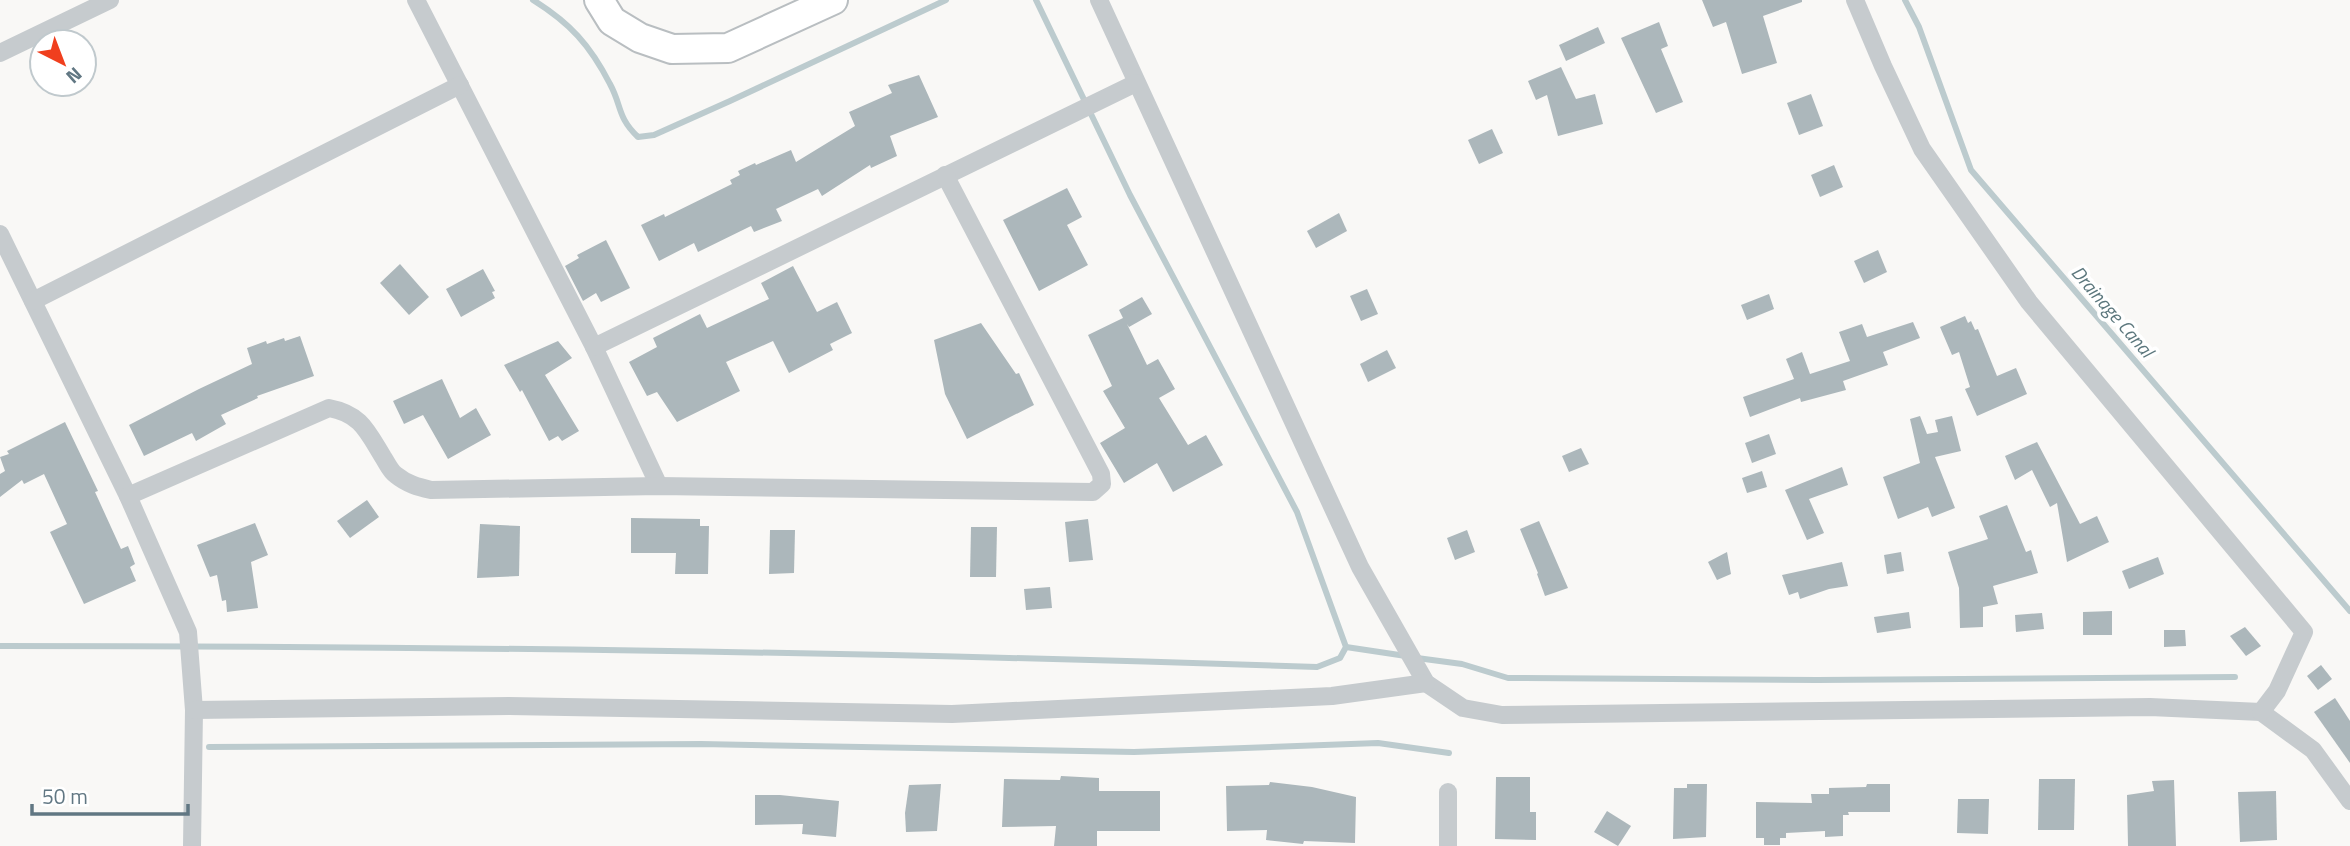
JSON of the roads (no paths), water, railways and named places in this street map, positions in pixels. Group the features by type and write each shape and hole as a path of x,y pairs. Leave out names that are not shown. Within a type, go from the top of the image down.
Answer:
{"main road":[{"path":"599,0 612,21 640,38 672,49 728,48 834,0"}],"street":[{"path":"0,53 110,0"},
{"path":"416,0 594,347 659,486"},
{"path":"1098,0 1360,566 1426,682 1463,708 1502,715 2150,707 2261,712 2313,750 2350,801"},
{"path":"1855,0 1922,149 2023,293 2304,632 2277,691 2261,712"},
{"path":"594,347 1136,83"},
{"path":"33,302 460,85"},
{"path":"128,496 329,408 346,411 357,420 368,432 393,474 410,485 431,489 659,486 1093,492 1102,484 1101,474 945,175"},
{"path":"0,234 128,496 188,632 194,710 192,846"},
{"path":"194,710 509,706 952,714 1332,696 1426,682"},
{"path":"1448,792 1448,846"}],"waterway":[{"path":"533,0 558,17 587,46 610,84 626,123 638,137 654,135 946,0"},
{"path":"0,646 659,651 1317,667 1340,658 1346,647 1297,512 1130,195 1036,0"},
{"name":"Drainage Canal","path":"1905,0 1919,27 1971,170 2350,611"},
{"path":"1346,647 1406,656"},
{"path":"1417,658 1462,664 1508,678 1817,680 2235,677"},
{"path":"209,747 701,744 1134,752 1378,743 1449,753"}]}
